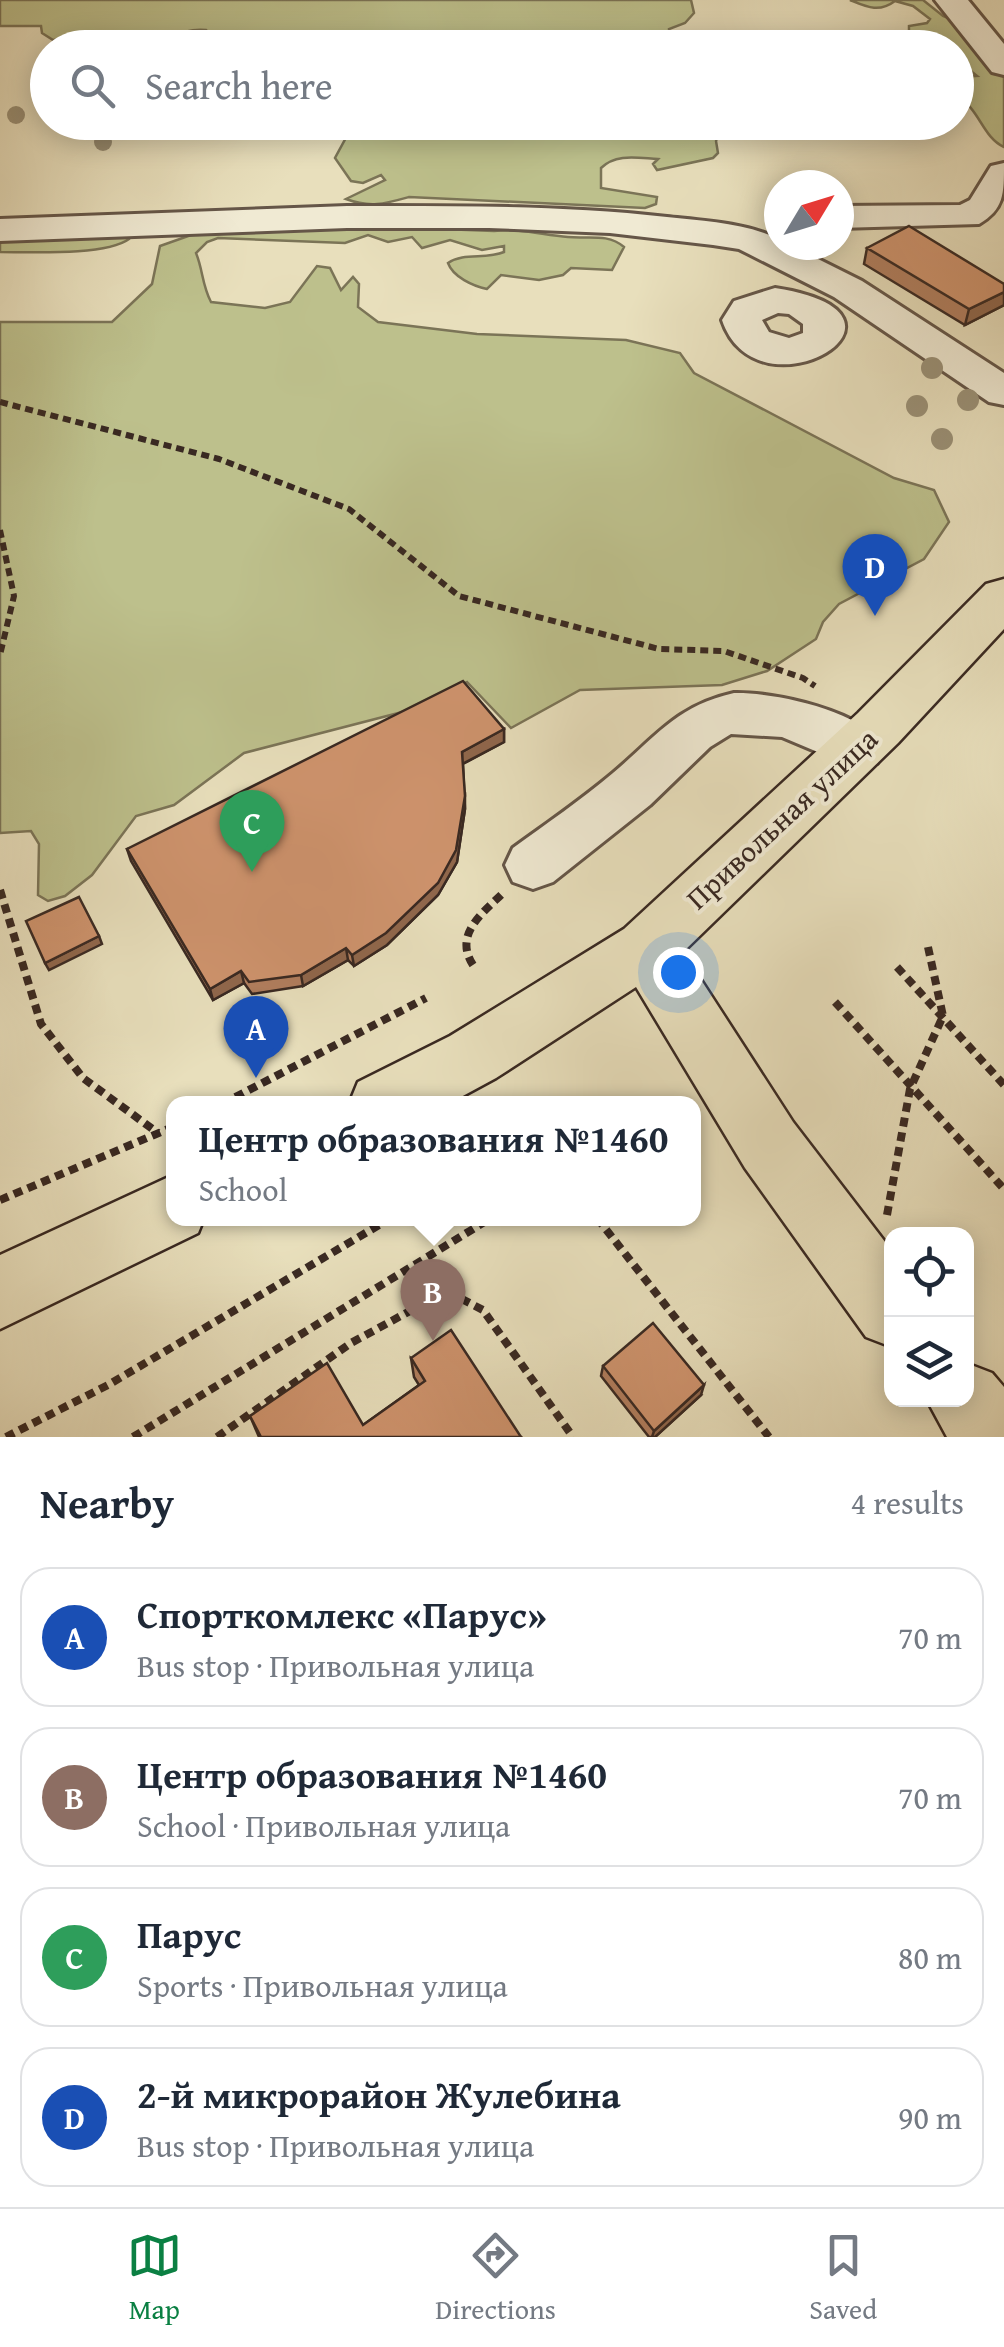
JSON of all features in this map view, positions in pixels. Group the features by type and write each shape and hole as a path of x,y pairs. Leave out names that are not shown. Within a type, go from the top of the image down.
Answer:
{"main road":[{"name":"Привольная улица","path":"397,1096 473,1056 646,948 868,738 1004,598"},
{"path":"646,948 722,1074 882,1300"},
{"path":"0,1293 166,1212"},
{"path":"971,1407 996,1437"}],"street":[{"path":"952,0 1004,65"},
{"path":"854,217 966,216 984,208 1004,174"},
{"path":"0,230 347,217 490,218 764,232"},
{"path":"782,260 796,284 898,320 1004,392"},
{"path":"534,864 711,720 732,713 762,714 868,738"}],"path":[{"path":"0,402 219,459 349,509 459,596 659,649 724,651 803,678 868,738"},
{"path":"0,530 14,596 0,654"},
{"path":"473,965 464,955 462,943 468,930 534,864"},
{"path":"0,890 41,1024 83,1078 158,1134"},
{"path":"882,1300 910,1089 943,1016 928,948"},
{"path":"898,967 1004,1085"},
{"path":"237,1096 426,998"},
{"path":"835,1002 1004,1189"},
{"path":"0,1200 166,1130"},
{"path":"6,1437 108,1385 377,1226"},
{"path":"133,1437 478,1226"},
{"path":"602,1226 768,1437"},
{"path":"217,1437 351,1344 420,1305 458,1297 483,1310 573,1437"}],"green space":[{"path":"0,0 691,0 694,13 685,23 669,30 42,30 41,26 0,26"},
{"path":"850,0 923,0 943,16 971,30 909,30 909,26 930,19 913,6 895,1 878,8"},
{"path":"974,34 1004,73 1004,147 990,136 974,112 977,76"},
{"path":"345,140 716,140 718,153 713,158 657,170 653,164 658,159 635,157 613,160 601,168 601,188 657,197 656,204 645,208 409,197 362,203 346,199 385,180 381,175 363,183 351,181 335,158"},
{"path":"310,224 522,231 605,238 624,247 612,270 571,268 563,275 539,280 501,275 487,289 464,280 448,263 504,252 504,246 482,250 450,240 422,248 412,237 388,242 368,235 345,243 218,238 196,253 211,302 265,308 290,302 317,266 330,268 341,290 353,277 359,284 358,307 378,322 477,334 626,340 680,353 694,373 894,478 934,490 949,522 924,559 839,604 823,622 816,639 767,671 722,685 580,690 511,728 467,682 410,710 244,753 174,805 136,816 92,875 65,896 48,901 38,895 39,844 31,831 0,833 0,322 112,322 152,284 160,246 208,229"},
{"path":"127,232 129,239 103,248 0,252 0,238"}],"building":[{"path":"909,226 1004,284 1004,292 969,309 867,248"},
{"path":"463,681 504,729 462,752 465,796 456,850 438,883 386,933 352,955 346,948 301,975 249,982 241,971 210,989 127,849"},
{"path":"79,897 99,936 45,963 26,921"},
{"path":"653,1323 704,1385 654,1431 603,1366"},
{"path":"451,1330 521,1437 261,1437 250,1416 327,1363 363,1425 425,1381 411,1358"}],"place":[{"name":"2-й микрорайон Жулебина","path":"875,616"},
{"name":"Парус","path":"252,872"},
{"name":"Спорткомлекс «Парус»","path":"256,1078"},
{"name":"Центр образования №1460","path":"433,1341"}]}
